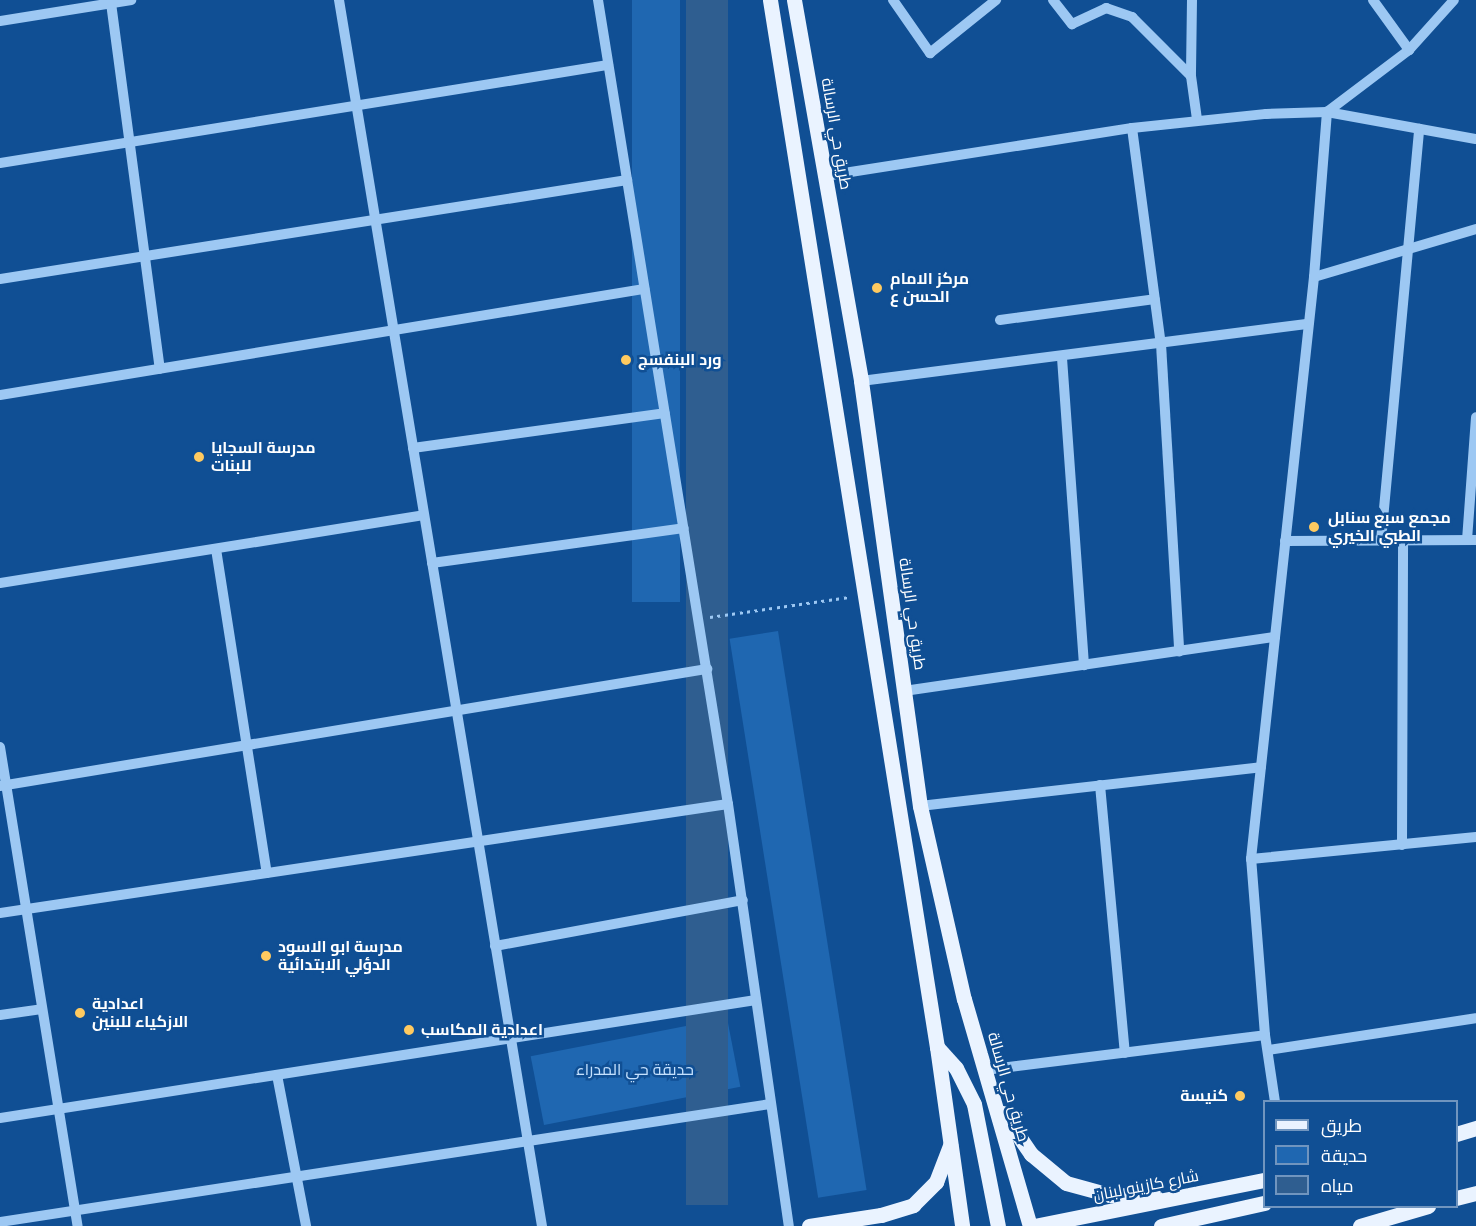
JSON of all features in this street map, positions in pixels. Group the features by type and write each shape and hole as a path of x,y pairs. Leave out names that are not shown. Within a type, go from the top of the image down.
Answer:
{"main road":[{"path":"770,0 937,1047 962,1226"},
{"name":"طريق حي الرسالة","path":"794,0 861,381 920,806 985,1070 1032,1226"},
{"path":"937,1047 956,1068 974,1104 998,1226"},
{"path":"992,1095 1030,1154 1066,1183 1110,1195 1176,1199"},
{"path":"1458,1133 1476,1128"},
{"path":"809,1226 881,1215 913,1204 936,1182 951,1143"},
{"name":"شارع كازينو لبنان","path":"1032,1226 1263,1180"},
{"path":"1458,1198 1476,1193"},
{"path":"1161,1226 1263,1203"},
{"path":"1360,1226 1421,1208"}],"street":[{"path":"0,21 131,0"},
{"path":"339,0 526,1141 542,1226"},
{"path":"598,0 743,900 789,1226"},
{"path":"893,0 930,53 996,0"},
{"path":"1053,0 1072,24 1106,8 1131,17 1191,76"},
{"path":"1192,0 1191,76 1197,119"},
{"path":"1373,0 1409,50"},
{"path":"1275,1100 1264,1035 1251,859 1314,277 1327,112 1409,50 1454,0"},
{"path":"111,3 160,369"},
{"path":"0,163 608,65"},
{"path":"825,176 1197,119 1327,112 1476,139"},
{"path":"1132,128 1161,344 1179,651"},
{"path":"1380,541 1419,129"},
{"path":"0,279 627,180"},
{"path":"1314,277 1406,252 1476,229"},
{"path":"0,395 644,289"},
{"path":"1000,320 1155,299"},
{"path":"861,381 1062,358 1308,324"},
{"path":"1062,358 1084,665"},
{"path":"413,448 665,413"},
{"path":"1285,541 1471,540 1476,417"},
{"path":"0,583 424,515"},
{"path":"432,562 684,528"},
{"path":"1402,845 1403,540"},
{"path":"216,549 267,873"},
{"path":"904,691 1275,637"},
{"path":"3,785 707,669"},
{"path":"0,747 3,785 26,909 78,1226"},
{"path":"920,806 1261,767"},
{"path":"1100,785 1125,1053"},
{"path":"0,913 728,804"},
{"path":"1251,859 1476,837"},
{"path":"495,946 743,900"},
{"path":"0,1118 510,1041 756,1000"},
{"path":"0,1015 42,1009"},
{"path":"1268,1050 1476,1017"},
{"path":"985,1070 1264,1035"},
{"path":"277,1075 306,1226"},
{"path":"0,1222 770,1104"}],"path":[{"path":"699,618 841,598"}],"green space":[{"path":"632,0 680,0 680,602 632,602"},
{"path":"778,631 867,1190 818,1198 730,639"},
{"name":"حديقة حي المدراء","path":"727,1018 740,1087 544,1125 531,1056"}],"water":[{"path":"686,0 728,0 728,1205 686,1205"}],"place":[{"name":"مركز الامام الحسن ع","path":"877,288"},
{"name":"ورد البنفسج","path":"626,360"},
{"name":"مدرسة السجايا للبنات","path":"199,457"},
{"name":"مجمع سبع سنابل الطبي الخيري","path":"1314,527"},
{"name":"مدرسة ابو الاسود الدؤلي الابتدائية","path":"266,956"},
{"name":"اعدادية الازكياء للبنين","path":"80,1013"},
{"name":"اعدادية المكاسب","path":"409,1030"},
{"name":"كنيسة","path":"1240,1096"}]}
